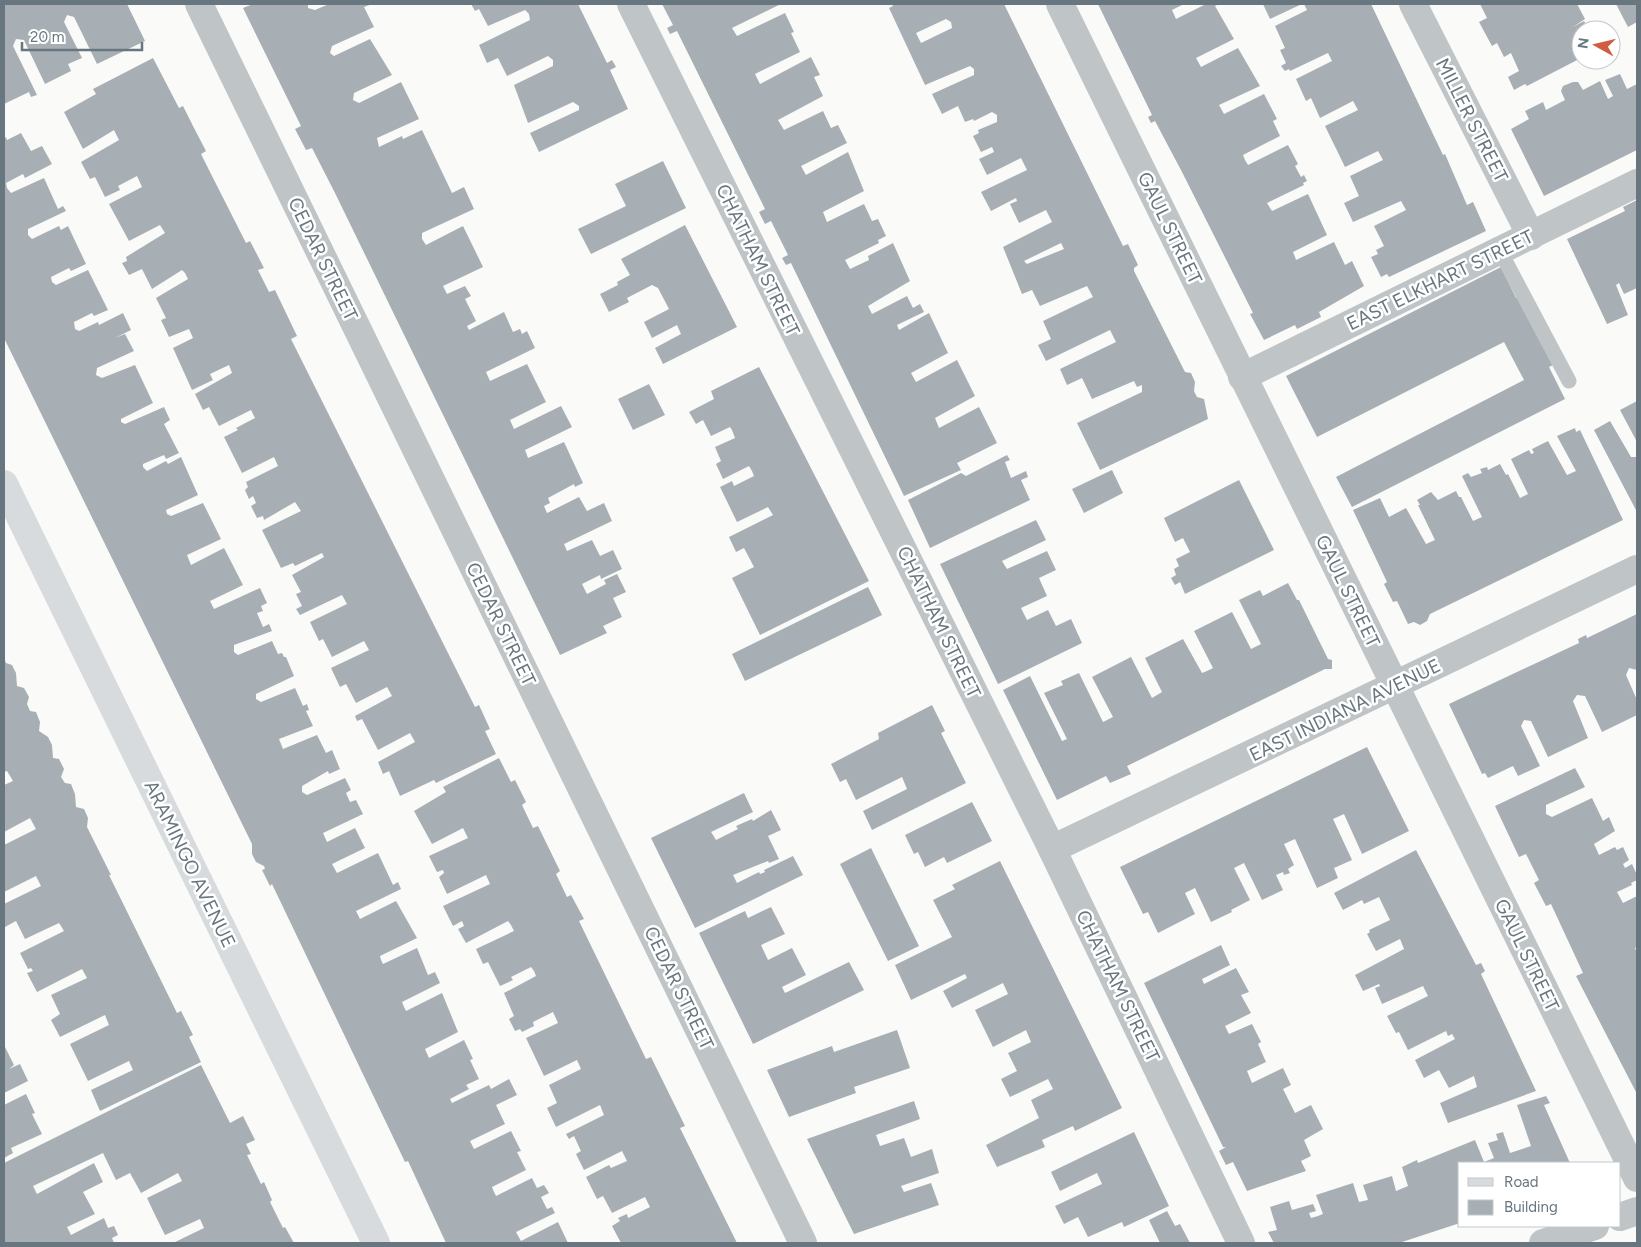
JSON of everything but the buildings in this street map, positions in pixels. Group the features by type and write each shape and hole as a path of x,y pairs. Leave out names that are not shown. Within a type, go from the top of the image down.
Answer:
{"main road":[{"name":"ARAMINGO AVENUE","path":"4,484 376,1243"}],"street":[{"name":"CEDAR STREET","path":"199,4 803,1243"},
{"name":"CHATHAM STREET","path":"631,4 1052,849 1241,1243"},
{"name":"GAUL STREET","path":"1060,4 1637,1178"},
{"name":"MILLER STREET","path":"1413,4 1531,236"},
{"name":"EAST ELKHART STREET","path":"1242,376 1637,183"},
{"name":"EAST INDIANA AVENUE","path":"1052,849 1637,569"},
{"path":"1621,1217 1637,1211"},
{"path":"1543,1243 1592,1227"}],"lane":[{"path":"1500,251 1569,381"}]}
